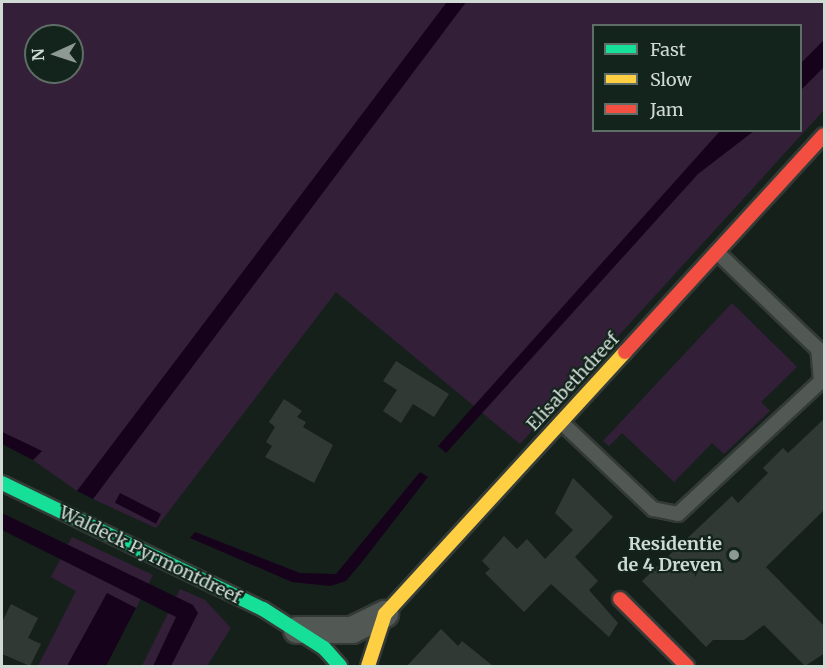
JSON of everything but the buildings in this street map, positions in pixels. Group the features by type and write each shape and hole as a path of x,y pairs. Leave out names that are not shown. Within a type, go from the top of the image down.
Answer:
{"street":[{"name":"Elisabethdreef","path":"368,666 385,614 825,135"},
{"name":"Waldeck Pyrmontdreef","path":"2,483 296,630 340,666"},
{"path":"620,599 687,666"},
{"name":"Waldeck Pyrmontdreef","path":"296,630 344,632 385,614"}],"lane":[{"path":"560,422 652,509 678,514 820,381 818,349 717,252"}],"shaded area":[{"path":"2,2 447,2 77,491 33,460 42,451 2,432"},
{"path":"447,2 466,2 93,499 77,491"},
{"path":"466,2 824,2 824,110 520,444 336,292 156,528 93,499"},
{"path":"824,40 824,67 802,89 802,62"},
{"path":"719,132 753,132 698,174 446,453 438,446"},
{"path":"732,303 797,367 761,402 770,411 724,454 712,443 674,482 622,433 609,446 603,441"},
{"path":"2,432 42,451 33,460 2,444"},
{"path":"420,472 428,477 362,562 346,581 330,586 292,582 190,538 195,532 300,573 336,574"},
{"path":"120,493 161,514 156,524 115,503"},
{"path":"2,513 193,605 198,613 171,666 153,666 176,617 2,530"},
{"path":"72,537 153,575 136,608 107,594 67,666 38,666 76,591 51,577"},
{"path":"180,589 205,600 231,628 207,666 142,666"},
{"path":"107,593 136,608 106,666 67,666"}],"traffic: fast":[{"path":"2,483 263,609 324,648 340,666"}],"traffic: slow":[{"path":"368,666 385,614 625,352"}],"traffic: jam":[{"path":"625,352 824,135"},
{"path":"620,599 687,666"}],"place":[{"name":"Residentie de 4 Dreven","path":"734,555"}]}
